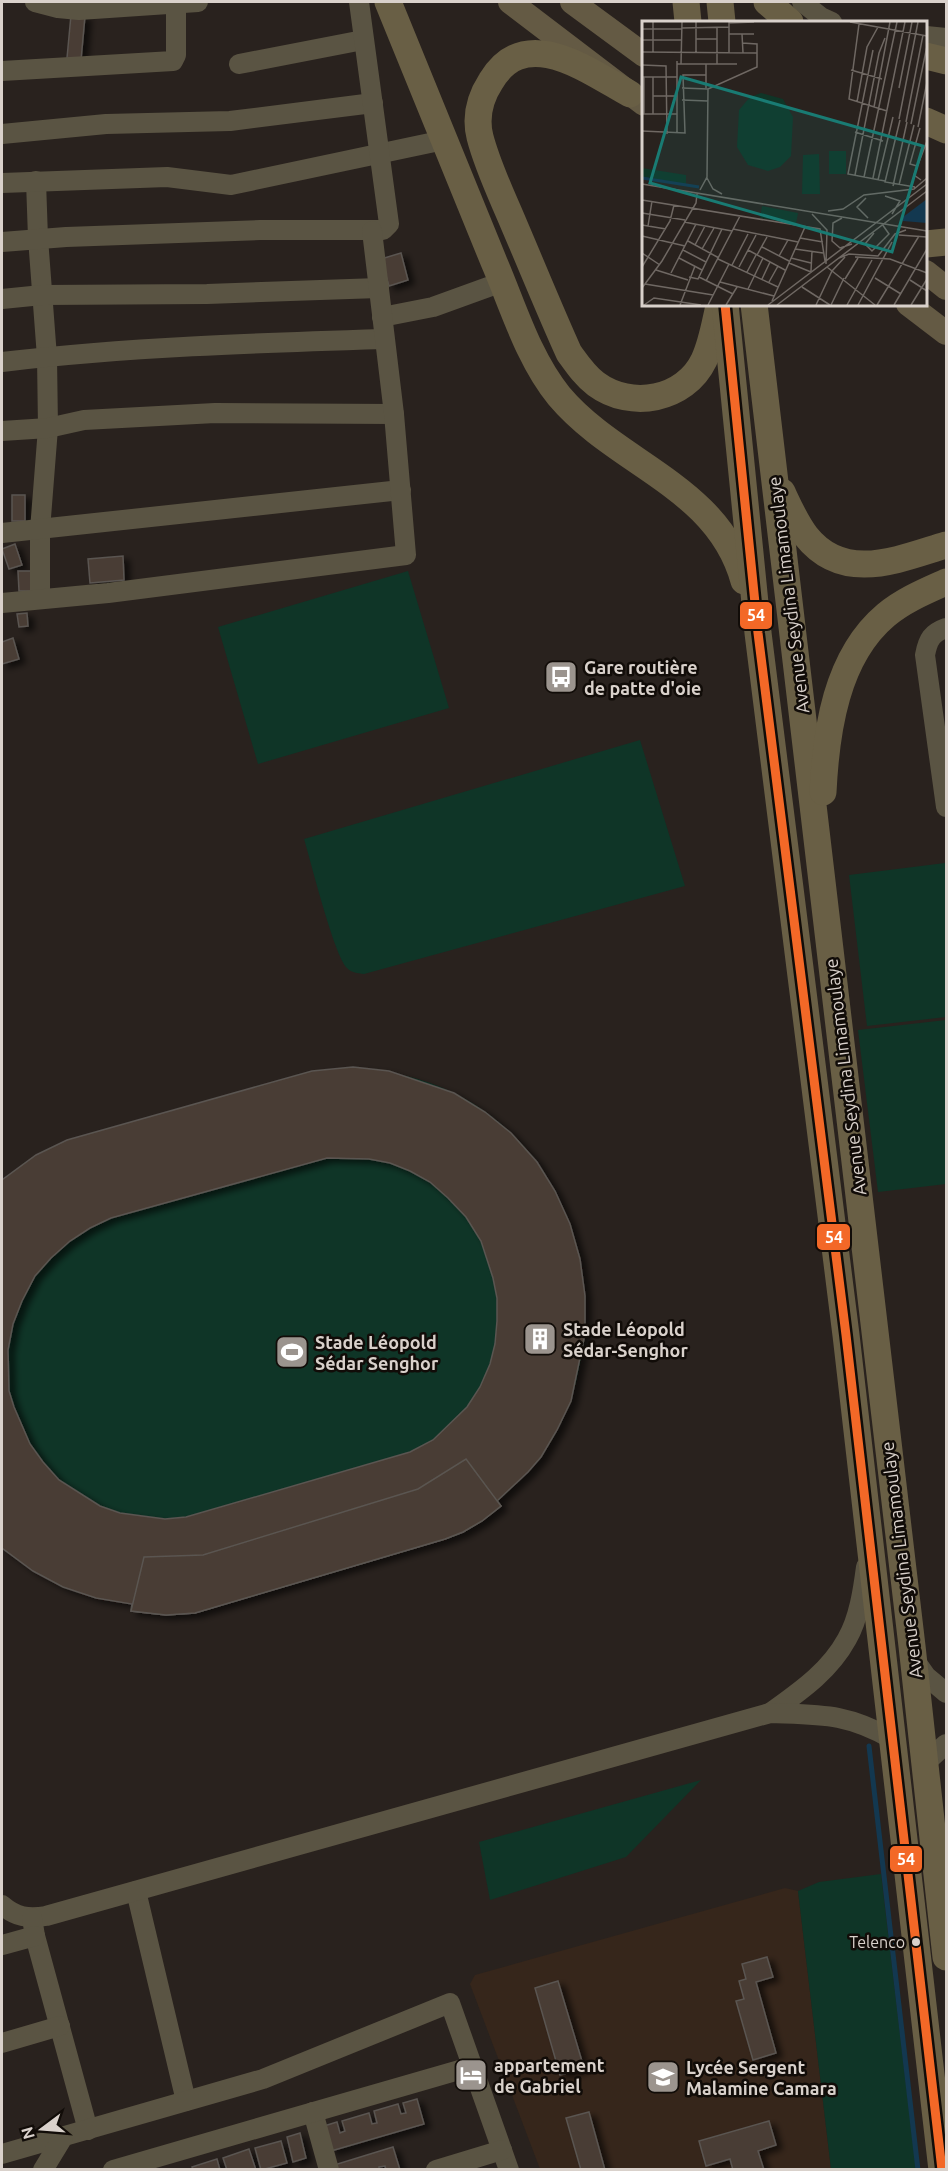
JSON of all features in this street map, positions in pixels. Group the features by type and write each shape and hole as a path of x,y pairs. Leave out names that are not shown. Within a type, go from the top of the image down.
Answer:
{"highway":[{"path":"388,2 502,282 542,371 558,395 605,440 689,496 708,515 735,554 758,633"},
{"path":"686,2 688,21"},
{"path":"720,2 722,21"},
{"path":"767,2 789,21"},
{"path":"637,99 567,58 533,53 506,62 496,72 484,91 478,108 480,137 562,337 579,368 597,385 615,394 634,399 655,398 675,390 688,380 704,360 718,306"},
{"path":"927,56 946,61"},
{"path":"927,121 946,130"},
{"path":"927,244 946,242"},
{"name":"Avenue Seydina Limamoulaye","path":"725,306 758,633 845,1324 869,1550 942,2169"},
{"name":"Avenue Seydina Limamoulaye","path":"754,306 913,1657 946,1957"},
{"path":"774,475 797,523 807,538 834,559 862,565 884,563 946,545"},
{"path":"820,862 824,773 829,733 837,697 849,664 867,635 886,615 916,595 946,582"}],"main road":[{"path":"510,2 637,99"},
{"path":"572,2 642,54"},
{"path":"927,273 946,288"},
{"path":"911,306 946,333"}],"street":[{"path":"36,2 58,8 79,10 198,2"},
{"path":"2,71 173,61 176,55 176,2"},
{"path":"2,242 38,238 260,230 382,230 389,225 359,2"},
{"path":"802,2 820,17 830,21"},
{"path":"927,36 946,38"},
{"path":"239,64 363,40"},
{"path":"2,134 106,124 230,121 374,103"},
{"path":"2,183 167,177 231,184 444,140"},
{"path":"36,181 47,357 48,428 40,530 40,599"},
{"path":"2,603 108,593 406,555 394,414 372,231"},
{"path":"382,317 433,307 502,282"},
{"path":"2,299 42,295 218,294 379,288"},
{"path":"2,362 185,347 384,339"},
{"path":"2,430 48,428 84,420 216,413 394,414"},
{"path":"2,533 401,490"},
{"path":"946,628 934,632 927,642 925,655 945,782 946,807"},
{"path":"770,1713 813,1682 833,1660 848,1638 863,1587 869,1550"},
{"path":"913,1657 926,1676 946,1693"},
{"path":"2,1945 34,1927 136,1891 770,1713 836,1716 853,1720 892,1739"},
{"path":"924,1764 946,1744"},
{"path":"136,1891 186,2101"},
{"path":"2,1905 34,1927 88,2130"},
{"path":"2,2154 263,2079 450,2003 509,2169"},
{"path":"2,2043 60,2026"},
{"path":"113,2169 165,2162 313,2112 473,2066"},
{"path":"313,2112 329,2169"},
{"path":"43,2169 63,2137"},
{"path":"436,2169 502,2150"}],"shaded area":[{"name":"Lycée Sergent Malamine Camara","path":"785,1888 798,1891 831,2169 540,2169 470,1984 475,1975"}],"green space":[{"path":"408,571 449,708 258,764 218,627"},
{"path":"640,740 685,886 364,974 347,968 330,928 304,839"},
{"path":"945,863 946,1017 867,1026 849,875"},
{"path":"946,1020 946,1184 878,1192 858,1030"},
{"name":"Stade Léopold Sédar Senghor","path":"353,1067 391,1073 430,1083 454,1093 488,1114 518,1140 542,1171 561,1205 575,1242 583,1281 585,1320 581,1360 573,1393 556,1432 531,1467 498,1501 501,1506 460,1532 445,1539 195,1613 166,1615 131,1611 132,1604 78,1591 34,1570 2,1548 2,1180 36,1155 67,1140 312,1071"},
{"path":"701,1780 626,1857 490,1900 479,1842"},
{"path":"881,1874 916,2169 831,2169 798,1891 819,1882"}],"building":[{"path":"71,15 85,16 81,60 67,58"},
{"path":"401,253 408,280 389,286 381,259"},
{"path":"12,495 25,495 25,521 12,521"},
{"path":"15,544 22,565 9,569 2,549"},
{"path":"123,556 124,580 90,583 88,559"},
{"path":"18,571 31,571 31,591 19,591"},
{"path":"27,613 28,626 19,627 17,614"},
{"path":"13,638 19,659 2,664 2,642"},
{"name":"Stade Léopold Sédar-Senghor","path":"353,1067 389,1071 454,1093 485,1112 511,1133 537,1162 555,1191 570,1224 580,1259 585,1296 585,1334 571,1401 541,1457 497,1501 501,1506 482,1521 445,1539 195,1613 166,1615 131,1611 132,1604 96,1598 63,1587 33,1571 2,1548 2,1180 36,1155 67,1140 312,1071","holes":["327,1158 369,1159 390,1163 430,1182 466,1217 481,1241 493,1278 497,1298 497,1321 490,1364 480,1387 467,1407 433,1440 410,1452 186,1517 165,1519 120,1513 100,1506 59,1480 30,1444 9,1391 8,1350 13,1324 35,1276 51,1258 70,1241 111,1218"]},
{"path":"466,1459 501,1506 463,1532 195,1613 166,1615 131,1611 144,1557 203,1555 418,1489"},
{"path":"767,1957 773,1977 756,1982 776,2053 753,2060 736,2001 744,1999 739,1981 746,1979 742,1964"},
{"path":"558,1981 584,2068 560,2075 535,1988"},
{"path":"417,2099 424,2124 331,2151 324,2126 337,2122 340,2133 345,2131 342,2121 369,2113 372,2124 377,2123 374,2111 398,2104 401,2114 406,2113 403,2103"},
{"path":"589,2112 605,2170 581,2170 566,2118"},
{"path":"769,2121 776,2145 758,2151 764,2170 733,2170 730,2159 706,2166 699,2141"},
{"path":"300,2133 306,2158 293,2162 287,2137"},
{"path":"281,2141 287,2163 261,2170 255,2148"},
{"path":"393,2147 400,2170 386,2170 385,2166 379,2167 379,2170 332,2170 331,2166"},
{"path":"249,2149 256,2170 227,2170 223,2158"},
{"path":"217,2159 220,2170 193,2170 192,2167"}],"waterway":[{"path":"869,1746 918,2170"}],"transit line":[{"name":"54","path":"725,306 758,633 846,1335 942,2170"}],"place":[{"name":"Gare routière de patte d'oie","path":"561,677"},
{"name":"Stade Léopold Sédar-Senghor","path":"540,1339"},
{"name":"Stade Léopold Sédar Senghor","path":"292,1352"},
{"name":"Telenco","path":"916,1942"},
{"name":"appartement de Gabriel","path":"471,2075"},
{"name":"Lycée Sergent Malamine Camara","path":"663,2077"}]}
